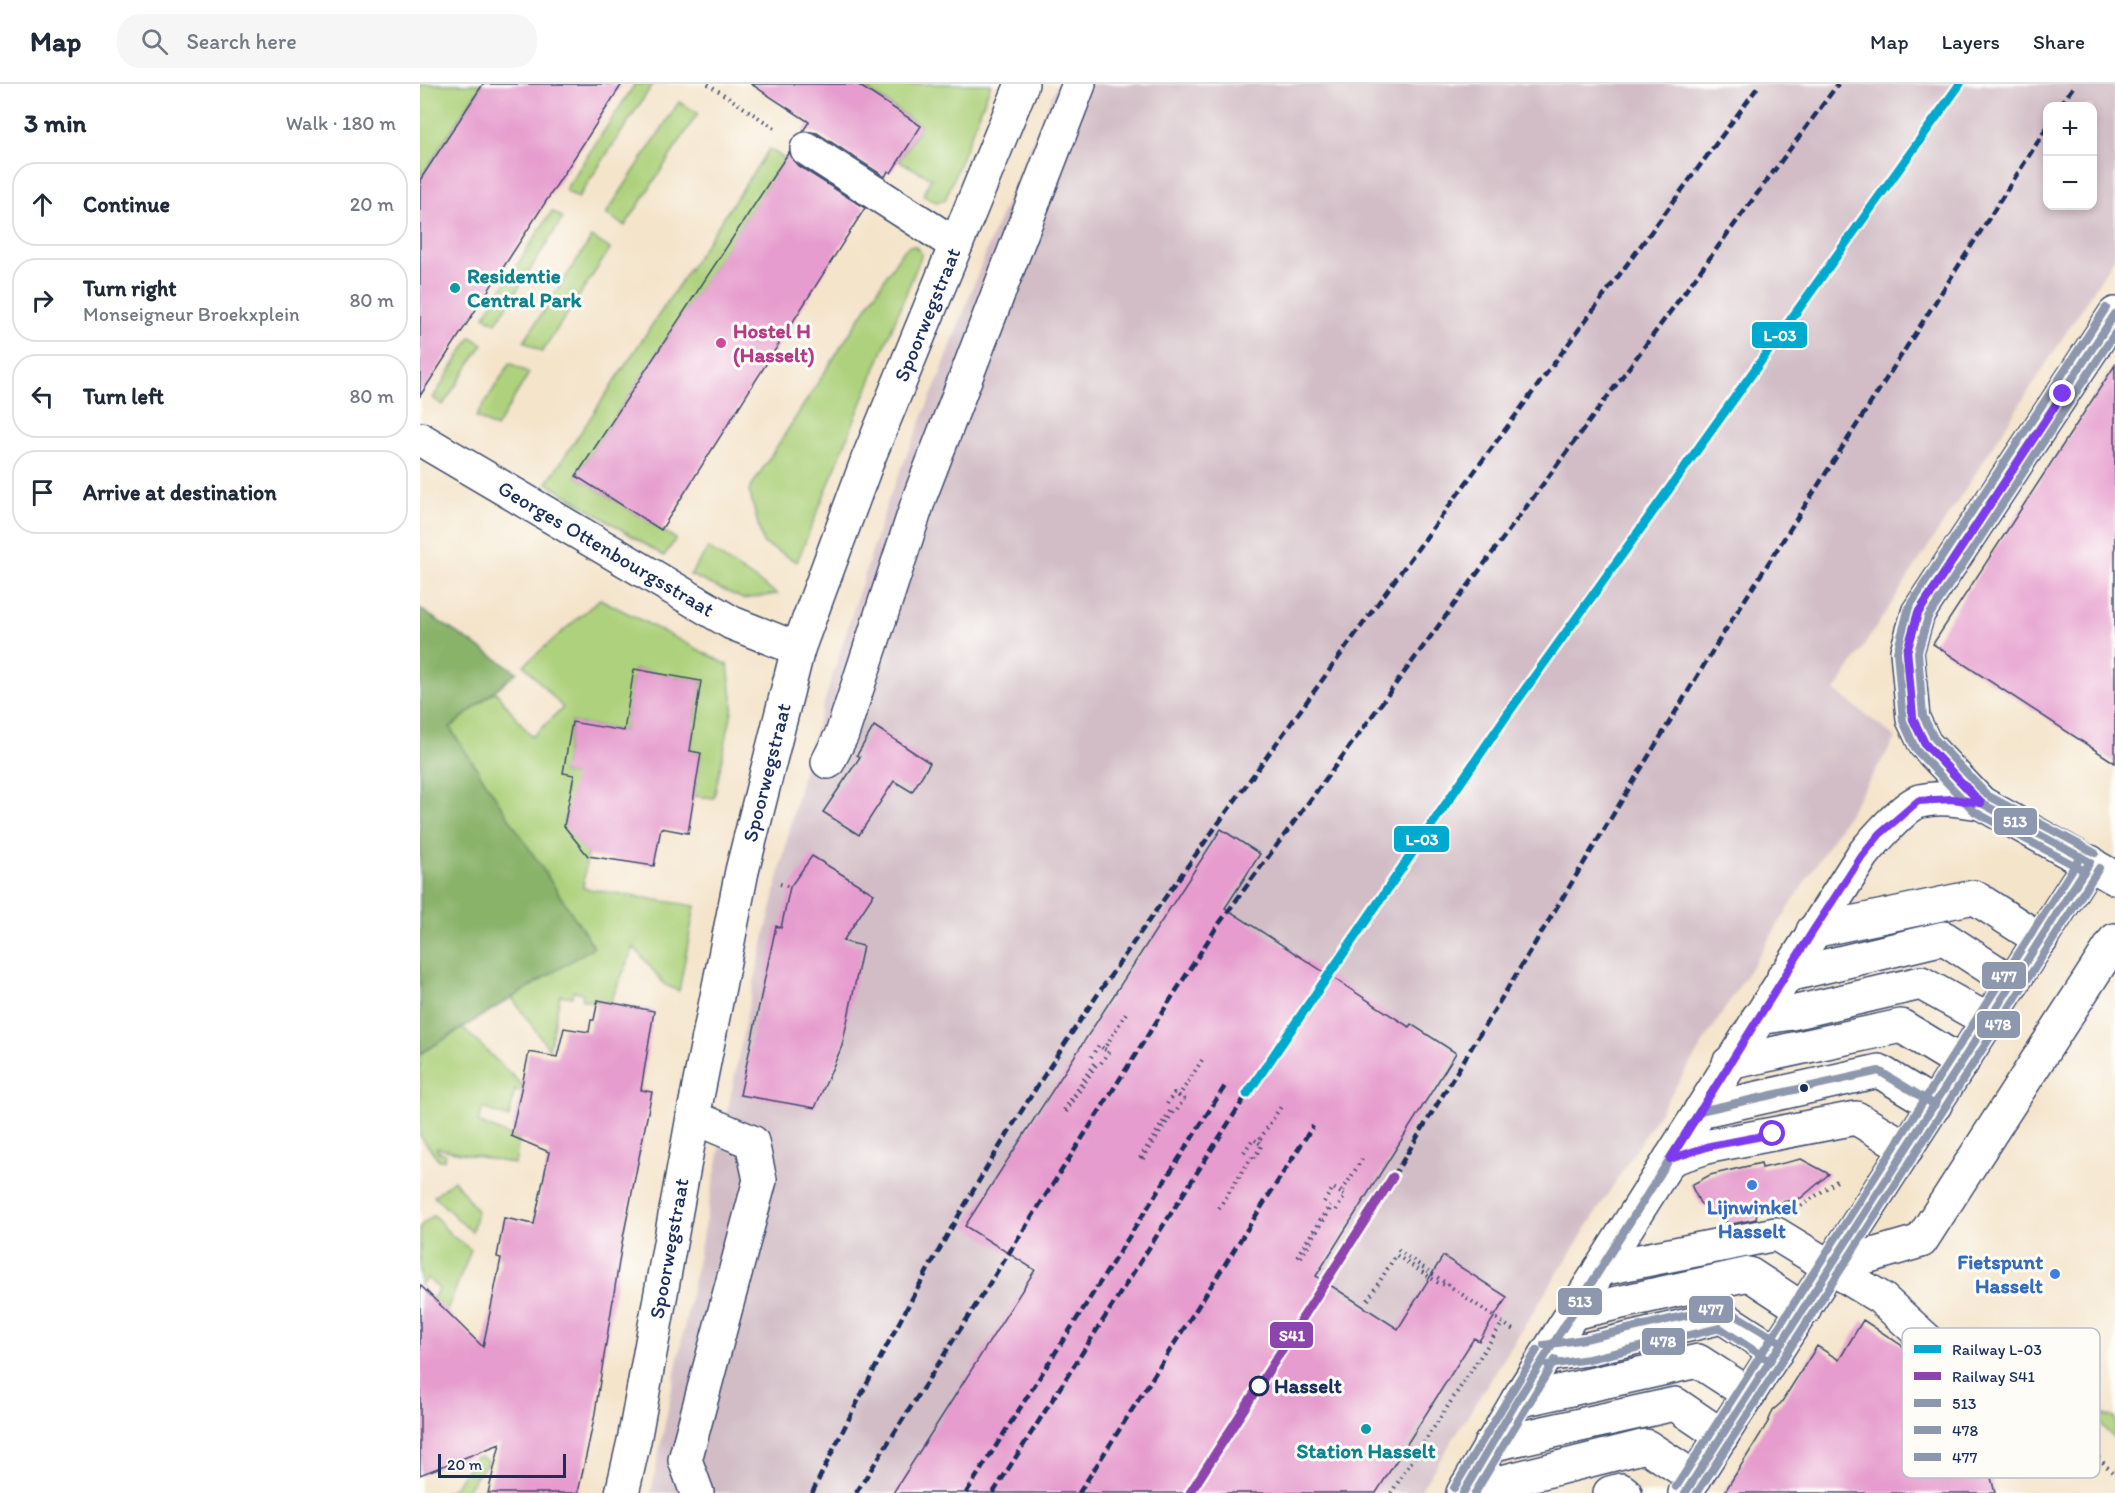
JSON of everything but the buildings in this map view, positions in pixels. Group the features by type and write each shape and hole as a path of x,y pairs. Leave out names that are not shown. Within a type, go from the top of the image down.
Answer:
{"street":[{"name":"Spoorwegstraat","path":"622,1493 634,1441 693,1117 742,871 798,649 868,459 1022,84"},
{"path":"828,762 842,734 920,496 1079,84"},
{"path":"807,149 956,245"},
{"path":"1465,1489 1646,1446 1690,1486 2041,940 2103,870 1981,803 1925,744 1913,719 1907,651 1918,613 2115,314"},
{"name":"Georges Ottenbourgsstraat","path":"420,439 732,623 798,649"},
{"path":"1465,1489 1572,1313 1784,975 1862,856 1880,834 1918,801 1952,799 1981,803"},
{"path":"1813,931 1974,897 2041,940"},
{"path":"1784,975 1944,939 2013,983"},
{"path":"1831,1267 1921,1241 2115,940"},
{"path":"1758,1018 1792,1013 1921,983 1989,1021"},
{"path":"1729,1063 1901,1026 1962,1063"},
{"path":"1700,1111 1879,1071 1935,1106"},
{"path":"693,1117 752,1142 760,1180 685,1460 697,1493"},
{"path":"1670,1159 1710,1146 1856,1118 1907,1148"},
{"path":"1600,1269 1776,1234 1881,1298 1914,1328"},
{"path":"1572,1313 1749,1274 1804,1310"},
{"path":"1546,1355 1587,1348 1722,1317 1776,1352"},
{"path":"1517,1401 1698,1361 1749,1394"},
{"path":"1490,1445 1675,1404 1722,1436"},
{"path":"1610,1493 1621,1490 1625,1493"}],"path":[{"path":"708,84 807,149"},
{"path":"1104,1048 1128,1010"},
{"path":"1065,1111 1096,1061 1109,1051 1099,1045 1096,1061"},
{"path":"1179,1096 1204,1057"},
{"path":"1141,1159 1174,1109 1184,1099 1174,1093 1167,1104"},
{"path":"1258,1142 1282,1106"},
{"path":"1218,1207 1262,1145 1253,1138 1244,1152"},
{"path":"1341,1193 1364,1156"},
{"path":"1299,1257 1332,1207 1345,1196 1333,1188 1324,1202"},
{"path":"1398,1251 1503,1322 1546,1355"},
{"path":"1368,1300 1396,1255 1437,1282 1450,1287"},
{"path":"1391,1493 1503,1322"},
{"path":"2100,1459 2115,1475"}],"shaded area":[{"path":"1057,84 2115,84 2115,257 1835,691 1896,738 1419,1493 651,1493 749,1004 805,763 887,503 939,377 994,231"}],"green space":[{"path":"420,84 482,84 420,178"},
{"path":"635,84 653,84 578,198 565,190"},
{"path":"866,84 991,84 945,200 936,202 923,195 931,178 899,161 921,126 864,87"},
{"path":"679,102 698,113 625,226 606,214"},
{"path":"769,149 785,159 576,476 676,539 664,556 547,483"},
{"path":"552,211 563,218 496,323 484,316"},
{"path":"592,237 610,249 542,352 524,341"},
{"path":"909,246 915,246 922,254 797,562 763,543 749,490 902,252"},
{"path":"471,337 483,344 443,405 433,398"},
{"path":"510,363 529,373 496,428 476,417"},
{"path":"708,548 777,594 743,599 690,575"},
{"path":"600,599 728,665 733,706 714,798 694,796 701,753 690,751 701,681 634,669 624,731 572,722 563,773 599,780 592,816 567,811 564,824 587,854 583,888 695,906 679,991 665,985 634,947 610,1003 582,1000 583,993 573,991 572,997 560,995 549,1049 512,998 593,947 450,728 495,691 532,737 563,708 524,665"},
{"path":"420,609 517,672 450,728 594,947 420,1054"},
{"path":"463,1028 522,1085 521,1093 515,1089 509,1118 483,1108 478,1122 519,1140 515,1164 437,1148 437,1151 445,1154 444,1160 439,1160 420,1136 420,1054"},
{"path":"454,1180 477,1211 472,1231 434,1196"},
{"path":"434,1215 451,1235 471,1250 443,1320 433,1298 439,1289 427,1278 420,1285 420,1226"},
{"path":"2100,1414 2115,1417 2115,1439 2100,1424"},
{"path":"475,1457 482,1457 488,1462 464,1493 445,1493 454,1488"}],"railway":[{"path":"812,1493 887,1344 941,1247 1059,1052 1129,949 1366,620 1760,84"},
{"path":"856,1493 1218,925 1838,84"},
{"path":"2063,102 2075,84"},
{"path":"1393,1177 1721,637 2043,134"},
{"path":"966,1493 1225,1086"},
{"path":"993,1493 1247,1094"},
{"path":"1079,1493 1313,1126"}],"rail line":[{"name":"L-03","path":"1247,1094 1509,712 1960,84"},
{"name":"S41","path":"1190,1493 1393,1177"}],"transit line":[{"name":"477","path":"2085,871 1975,812 1916,750 1903,721 1897,652 1909,607 2106,308"},
{"name":"513","path":"2090,862 1981,803 1925,744 1913,719 1907,651 1918,613 2115,314"},
{"name":"478","path":"2095,853 1987,795 1934,738 1923,716 1918,652 1928,617 2115,333"},
{"name":"477","path":"1676,1487 2081,856"},
{"name":"513","path":"1685,1493 2090,862"},
{"name":"478","path":"1697,1493 2099,868"},
{"name":"513","path":"1700,1111 1879,1071 1935,1105"},
{"name":"513","path":"1463,1493 1517,1401 1700,1111"},
{"name":"477","path":"1544,1345 1585,1339 1722,1307 1782,1343"},
{"name":"478","path":"1548,1365 1589,1359 1720,1328 1770,1361"},
{"name":"477","path":"1454,1488 1537,1350"},
{"name":"478","path":"1475,1493 1555,1360"}],"place":[{"name":"Residentie Central Park","path":"455,288"},
{"name":"Hostel H (Hasselt)","path":"721,343"},
{"name":"Lijnwinkel Hasselt","path":"1752,1185"},
{"name":"Fietspunt Hasselt","path":"2055,1274"},
{"name":"Hasselt","path":"1259,1386"},
{"name":"Station Hasselt","path":"1366,1429"}],"route":[{"path":"1773,1134 1710,1146 1670,1159 1784,975 1862,856 1880,834 1918,801 1952,799 1981,803 1925,744 1913,719 1907,651 1918,613 2063,394"}]}
